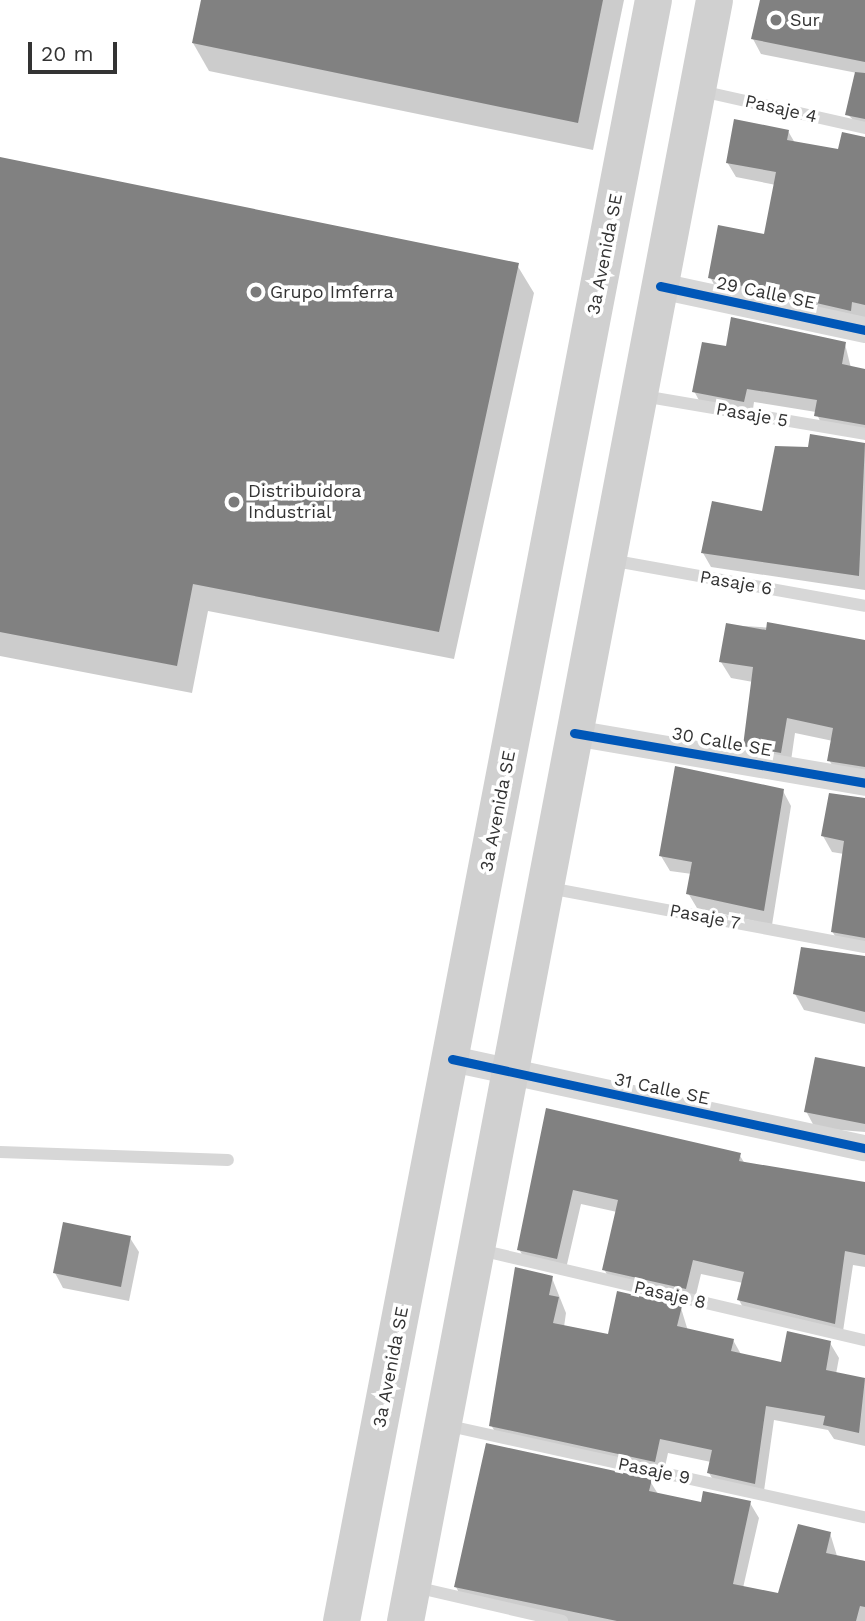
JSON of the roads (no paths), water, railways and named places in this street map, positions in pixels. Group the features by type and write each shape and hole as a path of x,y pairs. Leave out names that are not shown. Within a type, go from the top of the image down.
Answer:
{"main road":[{"name":"3a Avenida SE","path":"341,1621 452,1059 653,0"},
{"path":"408,1604 714,0"}],"street":[{"name":"29 Calle SE","path":"660,286 865,330"},
{"name":"30 Calle SE","path":"574,733 865,783"},
{"name":"31 Calle SE","path":"452,1059 865,1149"}],"lane":[{"name":"Pasaje 4","path":"697,90 865,128"},
{"name":"Pasaje 5","path":"639,395 865,434"},
{"name":"Pasaje 6","path":"607,560 865,606"},
{"name":"Pasaje 7","path":"545,887 865,947"},
{"path":"0,1152 228,1160"},
{"name":"Pasaje 8","path":"476,1249 865,1340"},
{"name":"Pasaje 9","path":"443,1424 865,1517"},
{"path":"408,1604 562,1621"}],"place":[{"name":"Sur","path":"776,20"},
{"name":"Grupo Imferra","path":"256,292"},
{"name":"Distribuidora Industrial","path":"234,502"}]}
